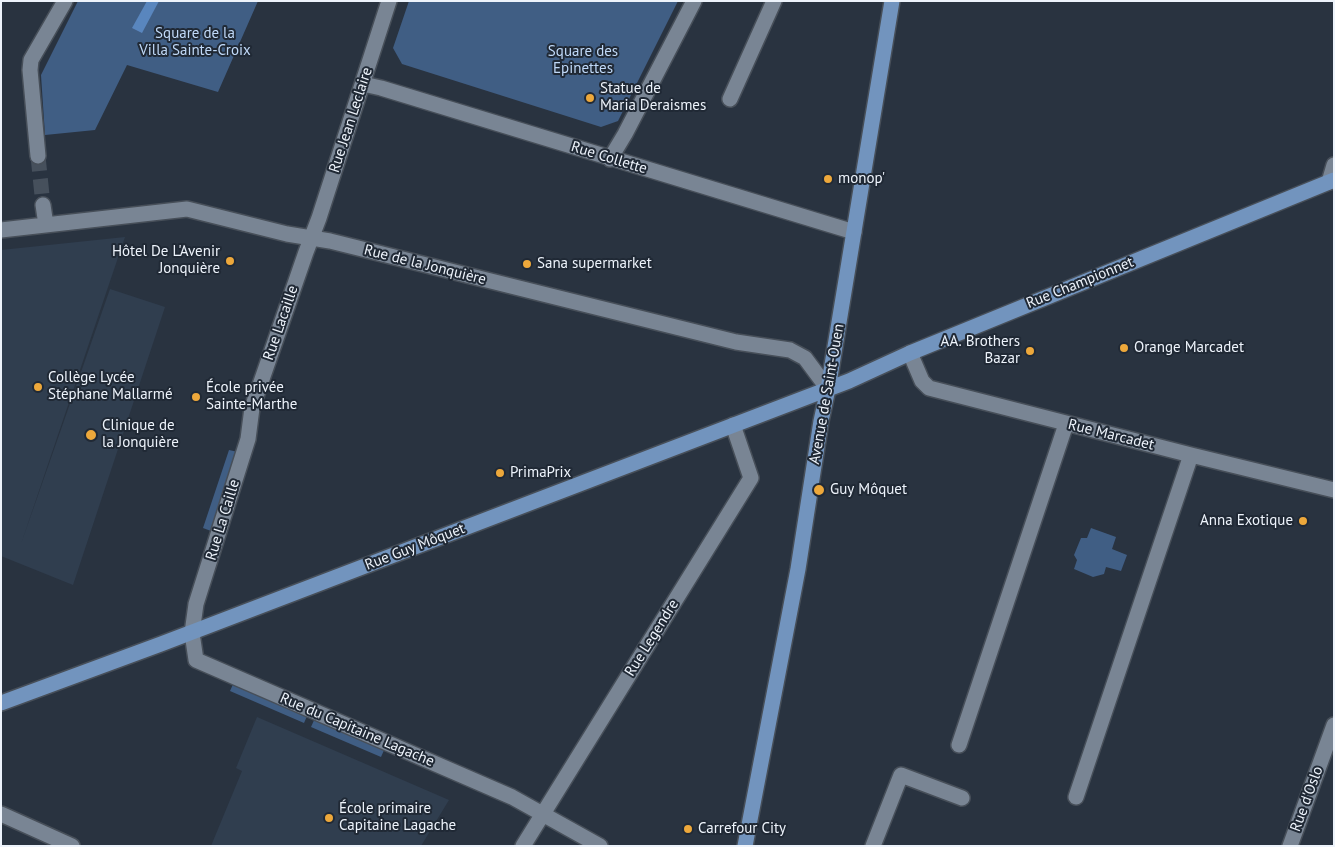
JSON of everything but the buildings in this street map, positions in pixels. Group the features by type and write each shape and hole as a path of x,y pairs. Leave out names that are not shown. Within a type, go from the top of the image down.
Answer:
{"main road":[{"name":"Avenue de Saint-Ouen","path":"746,846 798,569 892,1"},
{"name":"Rue Championnet","path":"828,389 910,353 1331,181"},
{"name":"Rue Guy Môquet","path":"1,703 828,389"}],"street":[{"path":"38,156 30,70 31,60 65,1"},
{"name":"Rue Jean Leclaire","path":"312,238 389,1"},
{"path":"610,158 625,134 694,1"},
{"path":"730,99 774,1"},
{"name":"Rue Collette","path":"363,84 854,232"},
{"path":"1331,181 1334,165"},
{"path":"44,205 46,225"},
{"name":"Rue de la Jonquière","path":"1,230 187,209 330,241 736,342 790,350 805,358 828,389"},
{"name":"Rue Lacaille","path":"252,408 312,238"},
{"name":"Rue Marcadet","path":"910,353 922,381 930,388 1066,424 1334,490"},
{"name":"Rue La Caille","path":"192,632 196,604 248,439 252,408"},
{"path":"959,745 1066,424"},
{"name":"Rue Legendre","path":"523,846 751,478 733,425"},
{"path":"1076,797 1191,455"},
{"name":"Rue du Capitaine Lagache","path":"192,632 196,660 512,797 543,815"},
{"name":"Rue d'Oslo","path":"1290,846 1334,725"},
{"path":"873,846 901,775 962,798"},
{"path":"1,814 72,846"},
{"path":"543,815 600,846"}],"shaded area":[{"path":"147,1 159,1 142,33 132,28"},
{"path":"125,237 21,544 110,289 165,307 73,585 1,556 1,250"},
{"path":"257,717 449,800 421,846 211,846 242,771 236,768"}],"green space":[{"name":"Square de la Villa Sainte-Croix","path":"78,1 258,1 218,92 127,65 95,130 45,135 41,75"},
{"name":"Square des Epinettes","path":"409,1 678,1 618,121 601,127 402,64 393,48"},
{"path":"229,450 238,452 211,531 203,528"},
{"path":"1091,528 1116,537 1112,549 1127,555 1121,571 1106,567 1104,574 1093,577 1074,569 1077,560 1074,555 1081,538 1087,538"},
{"path":"234,682 308,714 304,723 230,691"},
{"path":"315,718 385,748 381,757 311,727"}],"tunnel":[{"path":"38,156 43,205"}],"place":[{"name":"Statue de Maria Deraismes","path":"590,98"},
{"name":"monop'","path":"828,179"},
{"name":"Hôtel De L'Avenir Jonquière","path":"230,261"},
{"name":"Sana supermarket","path":"527,264"},
{"name":"Orange Marcadet","path":"1124,348"},
{"name":"AA. Brothers Bazar","path":"1030,351"},
{"name":"Collège Lycée Stéphane Mallarmé","path":"38,387"},
{"name":"École privée Sainte-Marthe","path":"196,397"},
{"name":"Clinique de la Jonquière","path":"91,435"},
{"name":"PrimaPrix","path":"500,473"},
{"name":"Guy Môquet","path":"819,490"},
{"name":"Anna Exotique","path":"1303,521"},
{"name":"École primaire Capitaine Lagache","path":"329,818"},
{"name":"Carrefour City","path":"688,829"}]}
